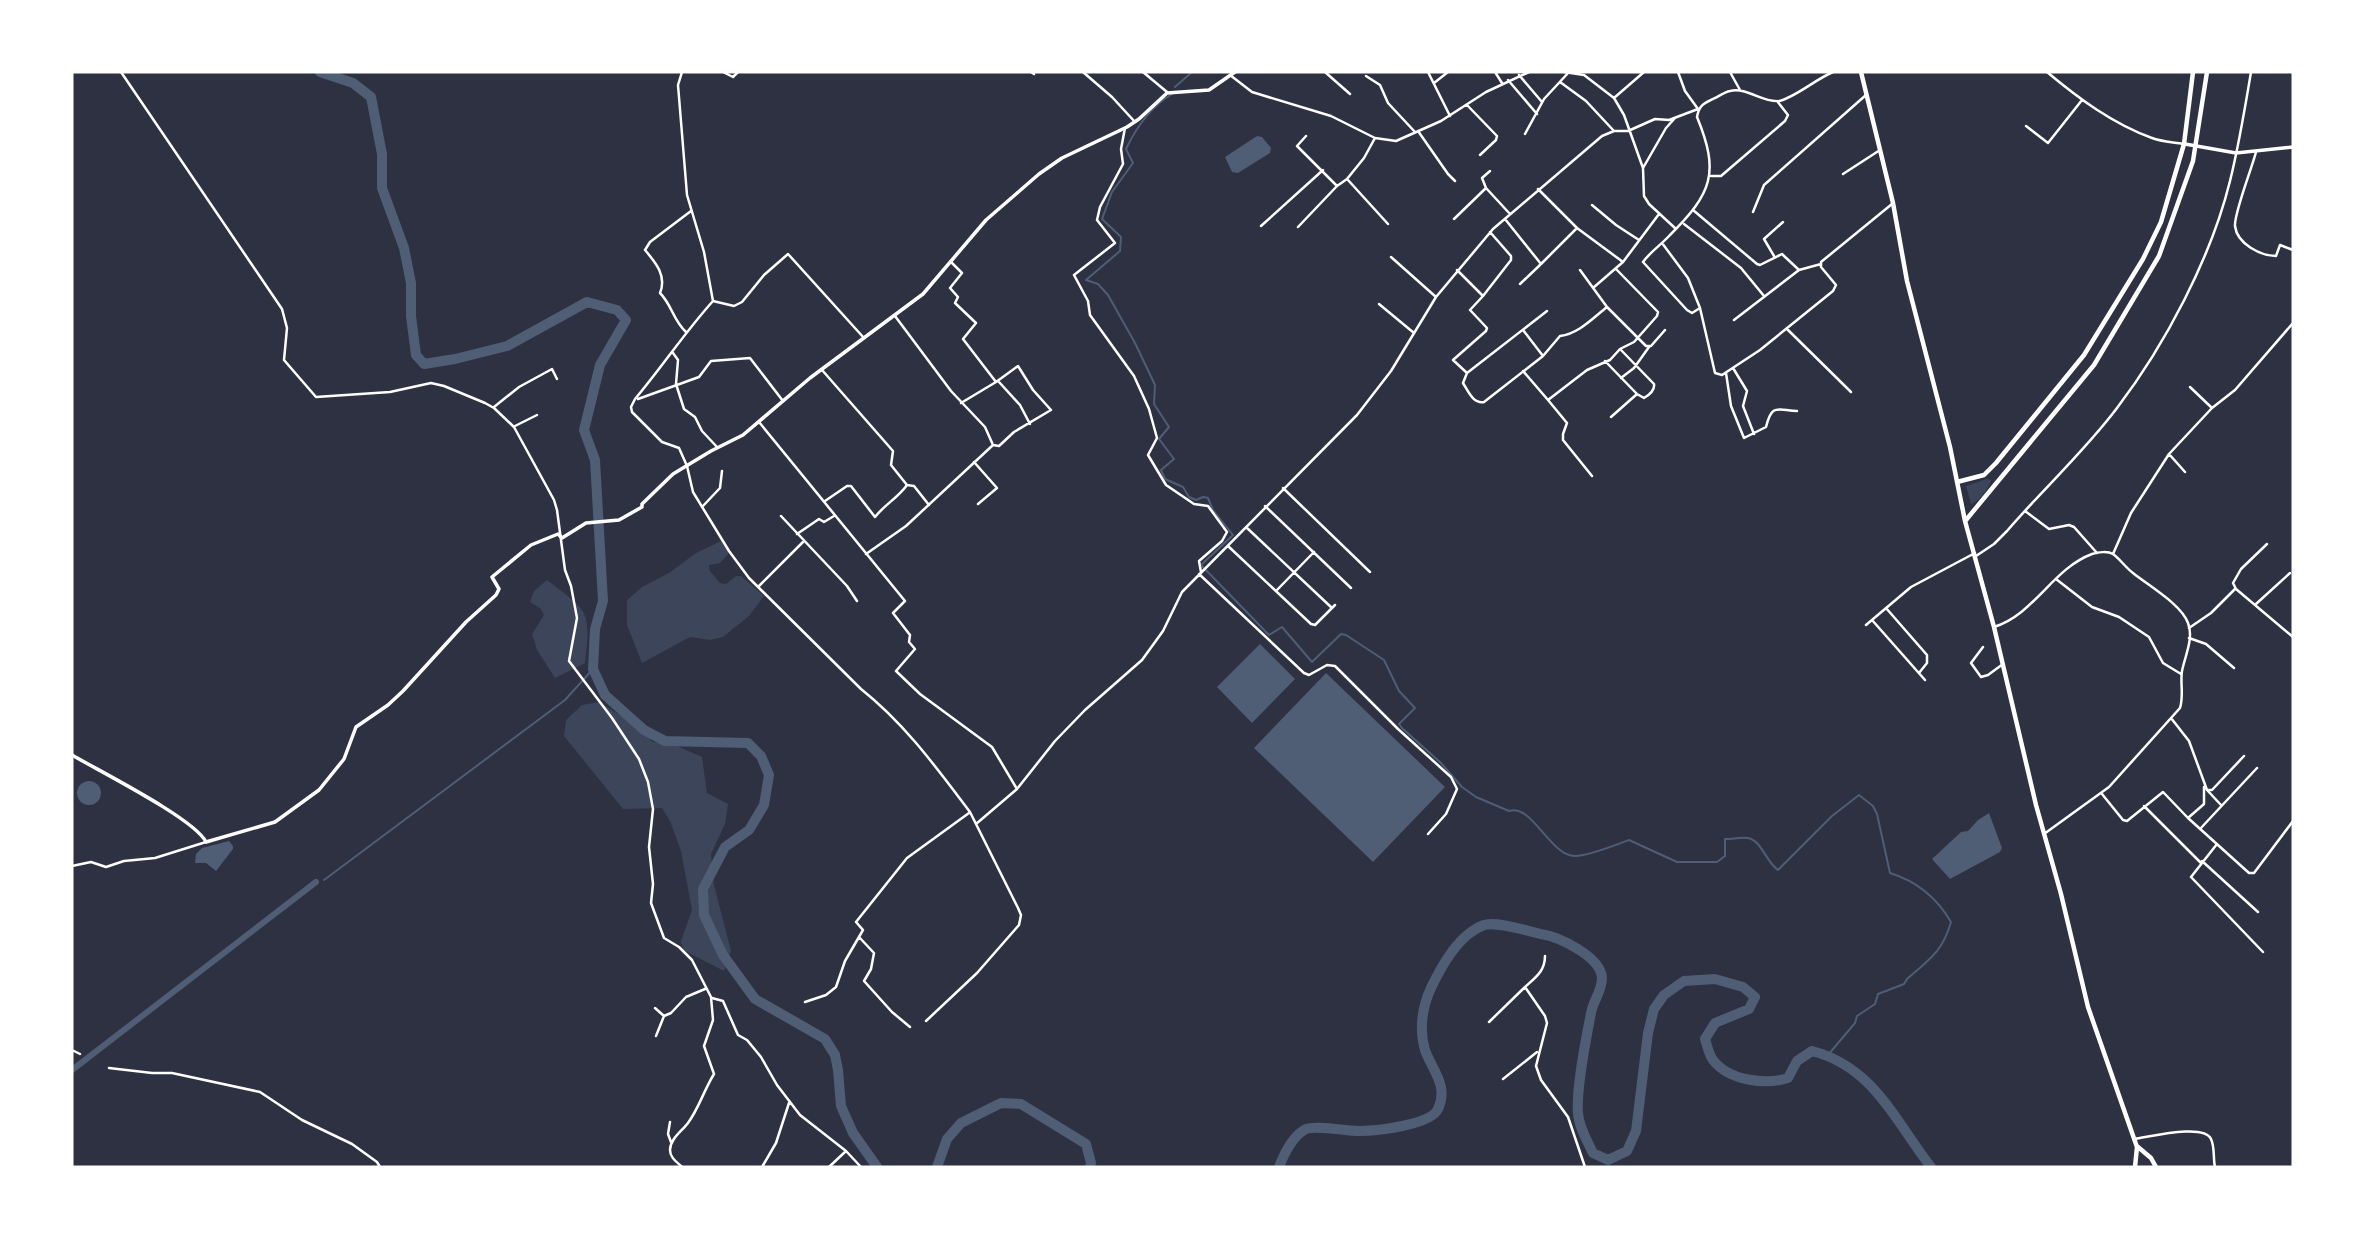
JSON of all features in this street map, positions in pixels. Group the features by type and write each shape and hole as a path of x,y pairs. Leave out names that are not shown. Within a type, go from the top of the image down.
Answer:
{"main road":[{"path":"1861,72 1893,203 1903,264 2036,805 2088,1007 2137,1147 2135,1167"},
{"path":"1957,482 1984,475 2084,355 2114,309 2161,222 2184,144 2193,72"},
{"path":"1965,521 2094,365 2159,256 2193,161 2207,72"},
{"path":"2114,309 2125,316"},
{"path":"2000,457 2010,464"},
{"path":"2137,1147 2151,1158 2156,1167"}],"street":[{"path":"121,72 282,309 287,328 284,360 316,397 390,393 431,383 444,386 494,408 514,427 554,500 565,570 577,618 569,662 639,759 648,782 653,809 649,847 653,884 651,903 664,939 679,947 692,960 711,997 713,1020 704,1046 714,1074 698,1107 672,1143 671,1157 682,1167"},
{"path":"682,72 678,85 687,195 704,252 713,301"},
{"path":"723,72 733,77 738,72"},
{"path":"1083,72 1135,122"},
{"path":"1143,72 1167,93"},
{"path":"1325,72 1350,94"},
{"path":"1428,72 1450,116"},
{"path":"1433,83 1448,72"},
{"path":"1496,72 1502,83"},
{"path":"562,538 586,523 618,520 642,507 662,483 743,435 822,370 923,294 1003,204 1039,174 1062,158 1135,122 1167,93 1209,90 1232,74 1252,92 1331,116 1375,138 1396,141 1450,116 1502,83 1529,72"},
{"path":"1525,134 1542,102 1567,72 1584,75 1614,98 1624,116 1643,168 1644,196 1676,229"},
{"path":"1614,98 1644,72"},
{"path":"1679,72 1685,91 1698,109 1697,117 1711,165 1710,175 1701,197 1683,223 1643,262 1687,310 1692,313 1700,309"},
{"path":"1730,72 1741,91"},
{"path":"976,824 1017,789 1070,725 1142,660 1163,631 1182,592 1283,488 1337,438 1391,371 1436,298 1457,270 1490,232 1538,189 1602,136 1614,131 1628,131 1655,119 1675,118 1730,91 1741,91 1777,101 1793,96 1816,79 1833,72"},
{"path":"2047,72 2082,100 2120,124 2154,139 2236,153 2293,146"},
{"path":"1866,625 1911,587 1994,544 2118,407 2165,333 2206,255 2230,183 2251,72"},
{"path":"1519,75 1542,102"},
{"path":"1366,76 1380,85 1388,103 1417,131 1455,181"},
{"path":"1508,80 1537,114"},
{"path":"1559,81 1586,101 1614,131"},
{"path":"1753,212 1764,185 1866,95"},
{"path":"2026,126 2048,143 2082,100"},
{"path":"1710,175 1721,176 1785,121 1788,115 1777,101"},
{"path":"1467,105 1497,136 1480,155"},
{"path":"1643,168 1666,128 1675,118"},
{"path":"1125,128 1121,149 1124,164 1100,207 1097,220 1115,243 1074,275 1088,301 1090,315 1134,376 1149,409 1157,438 1148,455 1157,466 1162,481 1194,504 1208,506 1227,532 1222,541 1199,561 1201,572 1304,673 1309,675 1327,665 1335,666 1451,777 1457,789 1452,805 1428,834"},
{"path":"1306,135 1297,146 1337,186"},
{"path":"1298,227 1347,179 1364,158 1375,138"},
{"path":"1843,174 1880,150"},
{"path":"2256,152 2236,215 2235,229 2243,241 2258,252 2272,257 2276,256 2280,245 2293,250"},
{"path":"1261,226 1323,170"},
{"path":"1490,171 1482,178 1486,188 1510,214"},
{"path":"1347,179 1388,225"},
{"path":"1454,219 1486,188"},
{"path":"1538,189 1577,229 1623,262"},
{"path":"1734,320 1799,270 1821,264 1838,246 1893,203"},
{"path":"1592,205 1639,240"},
{"path":"1693,210 1757,264 1782,254 1799,270"},
{"path":"686,332 679,325 670,304 660,293 663,284 658,266 645,250 650,242 691,211"},
{"path":"1593,288 1623,262 1659,214"},
{"path":"1504,219 1541,264"},
{"path":"1774,256 1764,239 1783,222"},
{"path":"1683,223 1732,260 1764,296"},
{"path":"1520,284 1577,229"},
{"path":"1467,373 1453,360 1487,328 1470,310 1511,260 1511,256 1490,232"},
{"path":"1662,243 1688,278 1700,309 1715,373 1718,375 1733,368 1833,291 1836,285 1821,264"},
{"path":"713,301 734,306 742,302 764,275 788,254 864,339"},
{"path":"1391,257 1436,298"},
{"path":"951,262 962,273 950,288 958,298 955,303 976,323 963,339 997,382 1020,405 1030,424"},
{"path":"1548,400 1587,370 1610,360 1620,349 1634,342 1654,321 1658,312 1616,269"},
{"path":"1457,270 1483,296"},
{"path":"1580,270 1607,307 1648,347"},
{"path":"713,301 635,399 632,412 662,442 679,448 687,466 693,492 729,551 758,587 914,738 970,812 1021,915 1018,925 977,973 926,1021"},
{"path":"1378,304 1414,333"},
{"path":"1547,311 1467,373 1463,383 1476,401 1484,402 1543,356 1560,336 1577,331 1607,307"},
{"path":"895,316 961,403 985,427 993,445"},
{"path":"2113,554 2130,513 2169,454 2212,408 2235,390 2293,323"},
{"path":"1787,328 1852,392"},
{"path":"1523,330 1543,356"},
{"path":"1621,378 1636,365 1648,347 1665,330"},
{"path":"1605,361 1637,394 1644,397 1654,387 1651,380 1620,349"},
{"path":"673,353 678,360 676,384 684,409 695,417 702,431 718,448"},
{"path":"635,399 699,377 712,361 750,358 783,401"},
{"path":"961,403 1018,366 1033,390 1051,410 1014,432 999,446 993,445"},
{"path":"1733,368 1747,391 1743,406 1754,434"},
{"path":"494,408 519,387 552,369 557,379"},
{"path":"822,370 893,451 891,465 907,485 914,486 929,505"},
{"path":"1523,371 1567,423 1563,440 1592,476"},
{"path":"1726,373 1731,406 1744,438 1766,427 1773,410 1783,408 1797,411"},
{"path":"2190,387 2212,408"},
{"path":"1611,417 1637,394"},
{"path":"514,427 537,415"},
{"path":"759,422 905,601 893,613 910,635 909,642 915,649 896,671 920,694 992,747 1017,789"},
{"path":"866,554 906,526 993,445"},
{"path":"2169,454 2185,471"},
{"path":"974,462 997,488 978,504"},
{"path":"702,507 720,488 722,471"},
{"path":"824,502 850,486 875,517 883,507 899,497 907,485"},
{"path":"1283,488 1370,572"},
{"path":"1265,506 1351,587"},
{"path":"2025,511 2049,529 2069,525 2074,527 2097,553"},
{"path":"781,516 847,586 857,601"},
{"path":"797,534 818,519 824,522 834,516"},
{"path":"1228,546 1311,624 1320,622 1333,607 1246,527"},
{"path":"72,866 91,862 106,866 155,858 275,822 319,790 344,759 356,727 403,691 466,622 496,595 499,589 492,577 531,545 558,534 562,538"},
{"path":"758,587 803,542"},
{"path":"2267,544 2233,579 2236,589 2293,637"},
{"path":"1276,591 1314,552"},
{"path":"1994,628 2014,619 2074,564 2097,553 2113,554 2171,602 2187,620 2189,628 2181,674 2180,708 2102,793 2044,834"},
{"path":"2256,604 2290,573"},
{"path":"2056,579 2092,607 2119,617 2149,637 2163,663 2181,674"},
{"path":"2189,628 2236,589"},
{"path":"1886,608 1927,655 1927,663 1919,673"},
{"path":"1872,620 1925,680"},
{"path":"2189,639 2206,644 2234,668"},
{"path":"1983,647 1971,663 1981,677 2003,664"},
{"path":"2171,718 2189,741 2205,788 2204,804 2188,818"},
{"path":"72,755 174,814 194,828 206,842"},
{"path":"2205,788 2212,790 2244,756"},
{"path":"2200,829 2257,768"},
{"path":"2205,788 2221,806"},
{"path":"2102,793 2125,820 2163,792 2249,873 2254,873 2293,821"},
{"path":"2144,806 2258,912"},
{"path":"805,1002 826,995 836,987 845,961 863,930 856,922 907,858 970,812"},
{"path":"2217,844 2192,874 2193,880 2263,952"},
{"path":"859,937 874,953 871,969 864,981 892,1012 910,1027"},
{"path":"1489,1022 1542,972 1545,956"},
{"path":"1525,987 1547,1023 1535,1066 1541,1080 1568,1117 1586,1167"},
{"path":"656,1036 664,1016 671,1013 686,997 705,989"},
{"path":"711,997 723,1001 738,1035 747,1040 761,1057 800,1115 846,1150 861,1167"},
{"path":"655,1008 664,1016"},
{"path":"1503,1079 1540,1050"},
{"path":"72,1051 80,1054"},
{"path":"109,1068 172,1073 260,1092 302,1120 352,1144 380,1167"},
{"path":"762,1167 776,1143 790,1102"},
{"path":"670,1122 668,1134 672,1143"},
{"path":"2134,1139 2192,1131 2206,1133 2211,1139 2215,1167"},
{"path":"829,1167 846,1150"}],"shaded area":[{"path":"1257,136 1262,137 1271,148 1270,153 1238,173 1232,172 1225,157"},
{"path":"1986,479 1991,480 1988,487 1980,498 1971,504 1966,486"},
{"path":"721,541 729,553 720,563 709,565 710,571 720,583 726,584 736,576 741,576 764,596 749,616 723,637 710,640 690,637 642,663 627,625 627,600 642,587 669,573 696,553"},
{"path":"547,580 579,606 587,622 588,632 585,663 555,678 537,650 532,634 544,615 541,609 530,602 534,591"},
{"path":"1260,644 1295,679 1252,723 1217,687"},
{"path":"1326,673 1445,787 1373,862 1254,748"},
{"path":"599,702 629,721 653,742 675,745 702,757 707,793 728,804 725,824 711,854 714,885 731,951 724,971 683,950 681,941 692,910 681,851 662,808 623,809 564,736 566,720 582,705"},
{"path":"89,781 100,788 101,793 94,804 89,805 78,798 77,793 84,782"},
{"path":"1989,813 2002,848 2000,852 1950,879 1932,859 1961,832 1968,831"},
{"path":"229,841 233,849 216,871 206,863 195,863 196,854 202,848"}],"waterway":[{"path":"320,72 353,83 371,97 382,154 382,188 404,248 411,283 411,316 416,355 424,364 507,346 587,302 617,310 626,320 600,365 584,430 595,460 603,601 595,629 593,669 605,695 644,730 665,741 748,743 761,756 769,775 764,805 749,830 725,847 703,889 704,915 723,955 755,999 825,1039 835,1055 841,1106 853,1133 877,1167"},
{"path":"1175,87 1192,72"},
{"path":"1172,94 1151,111 1130,141 1126,149 1133,163 1112,192 1102,219 1121,237 1120,251 1086,280 1098,284 1108,295 1155,385 1154,404 1169,427 1159,439 1174,459 1161,470 1165,479 1183,487 1189,497 1196,500 1208,498 1213,510 1233,535 1201,565 1269,635 1282,627 1312,662 1341,634 1384,660 1399,691 1415,708 1399,724 1402,728 1441,763 1462,787 1476,797 1526,815 1566,854 1587,854 1629,840 1677,862 1717,862 1725,856 1725,839 1745,838 1757,843 1778,870 1832,816 1859,795 1873,806 1877,814 1890,873 1925,892 1951,922 1944,940 1934,954 1904,984 1878,994 1875,1004 1857,1016 1855,1023 1828,1055"},
{"path":"324,880 565,700 593,669"},
{"path":"72,1070 316,882"},
{"path":"1279,1167 1293,1141 1306,1129 1378,1130 1414,1123 1433,1115 1438,1109 1442,1093 1423,1042 1422,1019 1425,1003 1435,979 1452,951 1475,929 1490,924 1558,939 1578,949 1600,970 1602,983 1591,1013 1578,1090 1580,1123 1593,1153 1608,1160 1627,1151 1636,1131 1648,1033 1654,1009 1664,995 1684,981 1715,979 1743,987 1755,997 1749,1009 1715,1023 1705,1039 1712,1058 1720,1067 1748,1080 1769,1081 1788,1078 1797,1061 1812,1051 1833,1059 1852,1069 1881,1098 1931,1167"},
{"path":"937,1167 947,1139 961,1123 1001,1103 1021,1104 1086,1144 1090,1167"}]}
